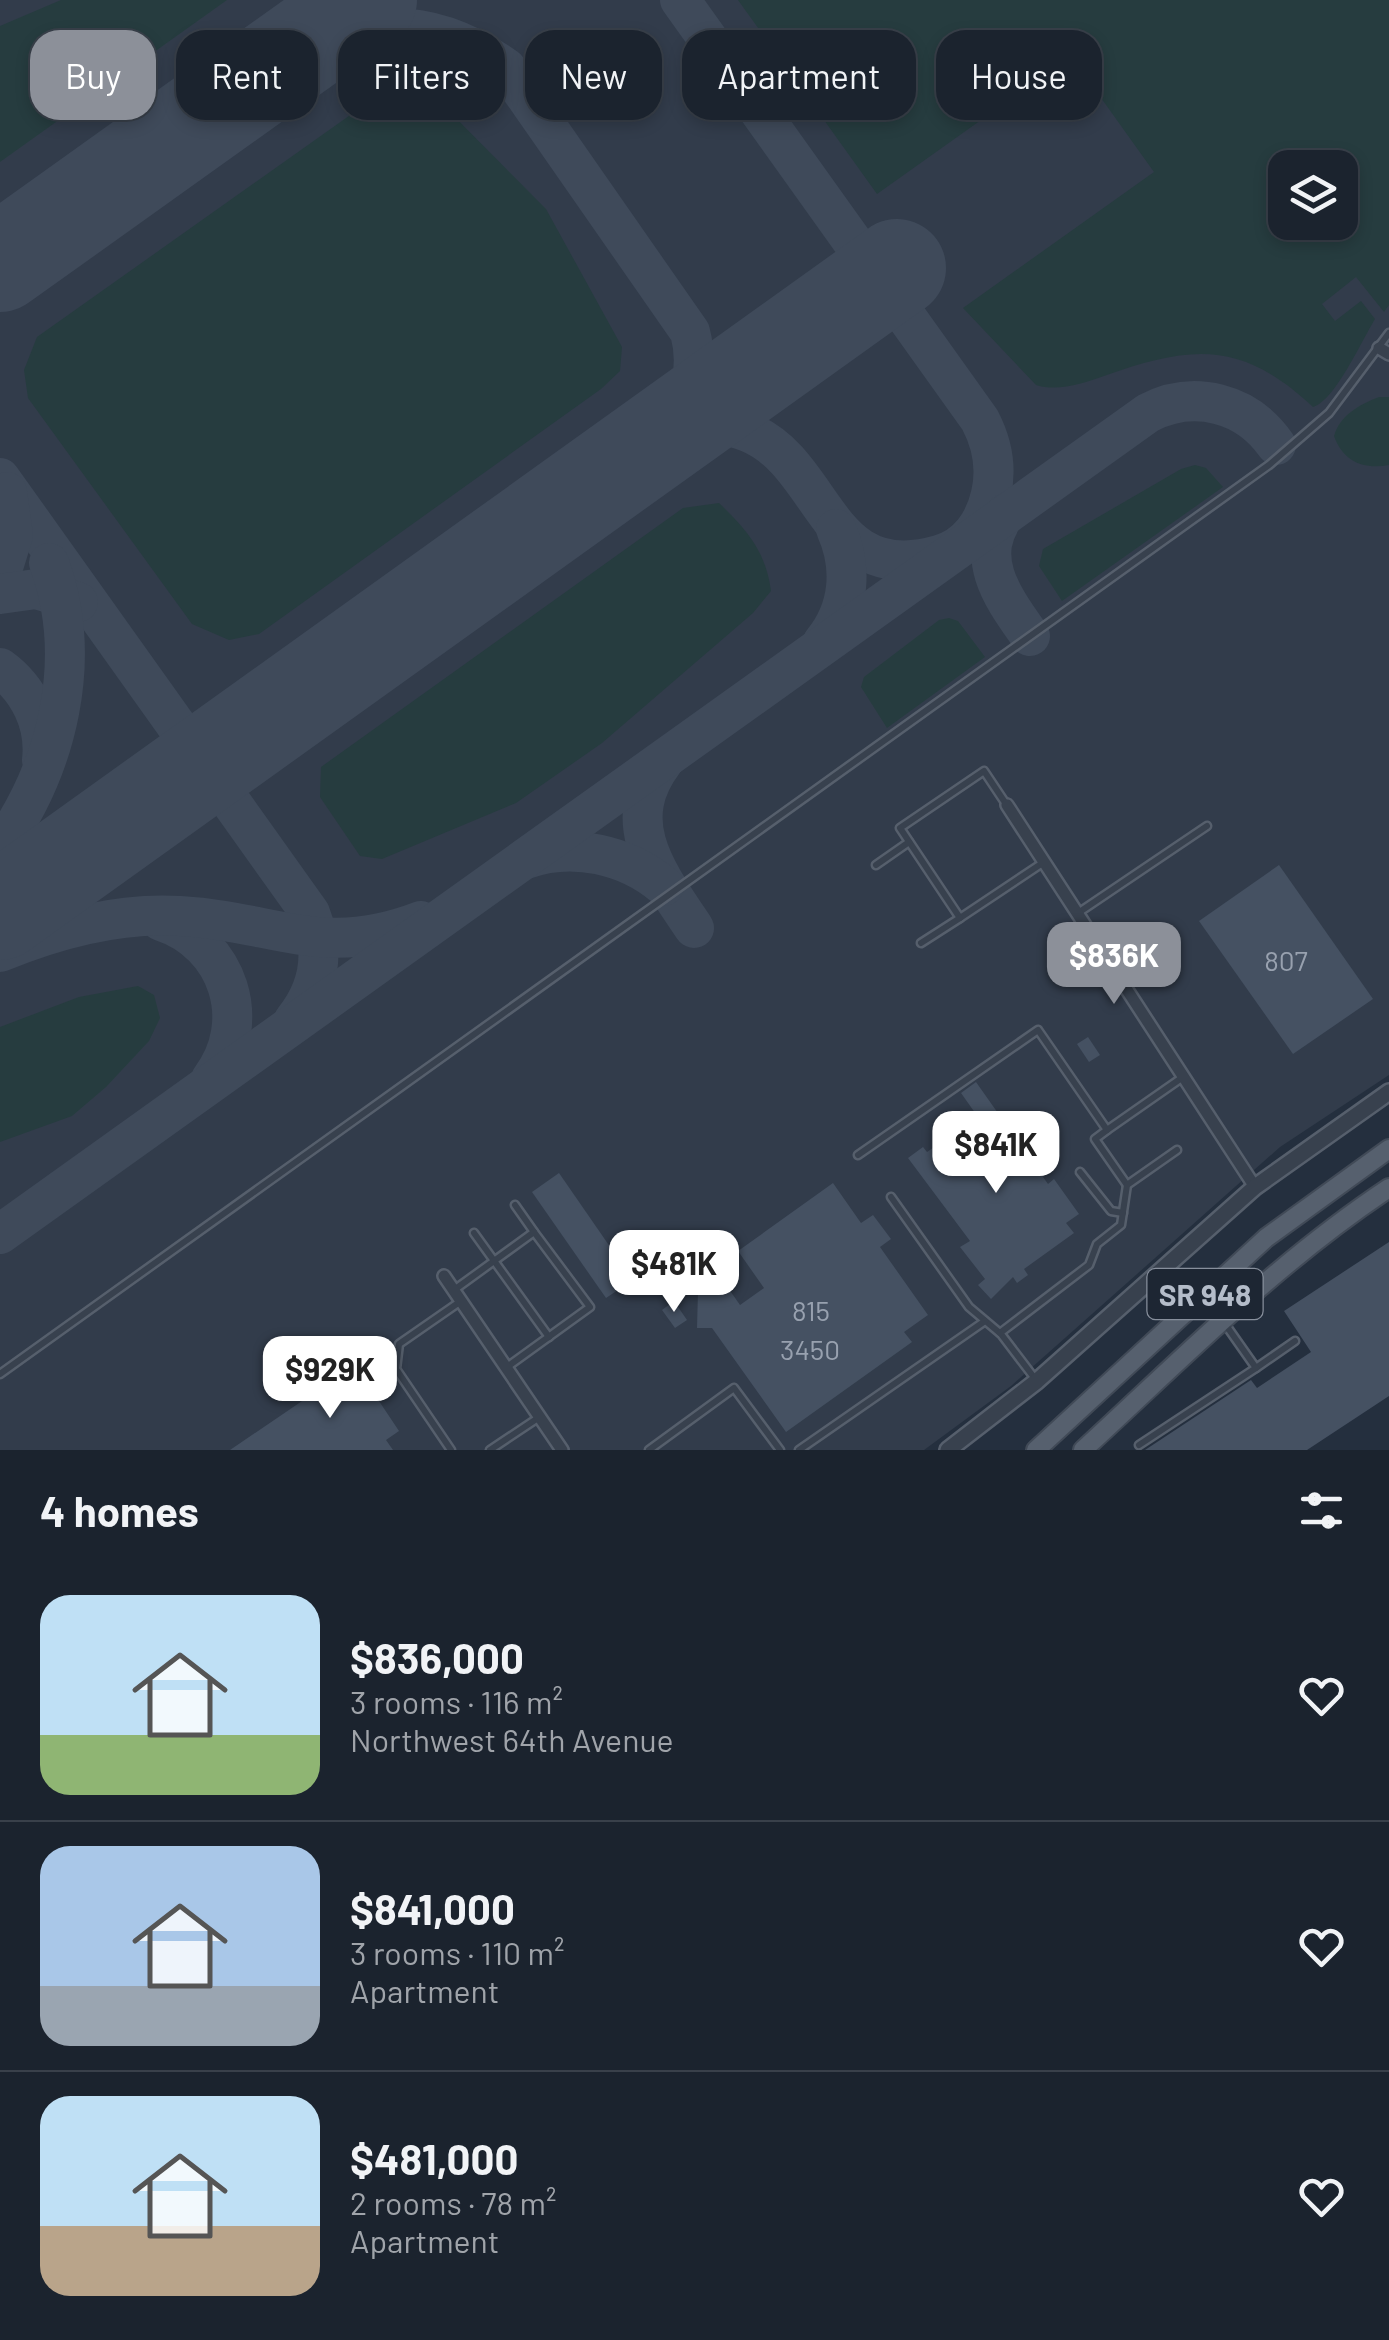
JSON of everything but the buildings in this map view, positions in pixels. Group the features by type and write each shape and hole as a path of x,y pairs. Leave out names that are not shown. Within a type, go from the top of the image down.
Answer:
{"main road":[{"path":"1381,1154 1389,1185"},
{"name":"SR 948","path":"1036,1450 1266,1238 1381,1154"},
{"name":"SR 948","path":"1085,1449 1306,1247 1389,1185"}],"street":[{"path":"1007,805 1255,1187"},
{"path":"948,1450 1037,1382 1255,1187 1389,1092"},
{"path":"444,1276 562,1450"}],"lane":[{"path":"0,1374 1269,465 1329,412 1384,351 1389,333"},
{"path":"960,918 900,828 984,771 1007,805"},
{"path":"1077,913 1207,826"},
{"path":"876,864 909,842"},
{"path":"921,943 1044,862"},
{"path":"858,1154 1038,1030 1107,1130"},
{"path":"1128,1185 1095,1138 1183,1076"},
{"path":"1000,1334 1090,1265 1097,1244 1120,1225 1128,1185 1176,1150"},
{"path":"1080,1172 1111,1211 1122,1212"},
{"path":"891,1197 969,1306 1000,1334 1037,1382"},
{"path":"506,1368 590,1307 514,1205"},
{"path":"451,1450 396,1368 399,1344 494,1261 534,1232"},
{"path":"474,1233 549,1337"},
{"path":"1222,1320 1256,1368"},
{"path":"800,1450 985,1321"},
{"path":"1138,1445 1295,1341"},
{"path":"649,1450 734,1388 780,1450"},
{"path":"490,1450 539,1417"}],"shaded area":[{"path":"0,0 1389,0 1389,1075 1280,1147 1011,1386 924,1450 0,1450"}],"green space":[{"path":"61,0 227,0 185,30 176,30 176,36 156,51 156,30 30,30 30,120 59,120 0,162 0,26"},
{"path":"738,0 1389,0 1389,305 1384,312 1356,277 1322,304 1335,321 1361,301 1375,319 1339,382 1313,407 1262,370 1214,355 1164,358 1071,386 1036,385 963,308 1154,172 1102,99 1102,30 936,30 936,120 981,120 877,194 824,120 916,120 916,30 759,30"},
{"path":"343,120 458,120 546,209 622,347 620,371 601,389 259,634 229,640 192,624 28,398 24,370 37,337"},
{"path":"1379,397 1389,397 1389,465 1363,465 1343,452 1334,436 1351,412"},
{"path":"1195,465 1206,468 1223,487 1062,601 1039,566 1043,549 1181,469"},
{"path":"719,503 746,532 765,565 771,591 753,613 602,743 516,803 382,859 360,856 320,797 321,767 683,508"},
{"path":"939,620 958,621 985,657 887,728 861,687 864,677"},
{"path":"138,986 154,995 160,1018 149,1041 72,1116 0,1142 0,1027 79,997"}],"taxiway":[{"path":"646,448 695,427 720,426 748,432 774,448 795,469 849,539 872,554 901,561 939,555 967,540 984,514 994,475 988,438 980,420 680,0"},
{"path":"318,47 373,29 405,28 437,34 471,47 506,68 690,332 694,362 689,390 676,416 656,439"},
{"path":"0,1234 1148,413 1183,402 1218,404 1250,419 1276,445"},
{"path":"0,478 310,913 317,941 317,969 310,995 294,1020"},
{"path":"0,577 13,535 7,492"},
{"path":"1006,513 996,530 992,562 1002,593 1030,636"},
{"path":"823,642 839,616 846,587 845,558 836,529"},
{"path":"0,848 37,782 59,711 64,636 49,563"},
{"path":"0,594 36,589 78,602"},
{"path":"0,668 19,686 33,708 41,733 42,760"},
{"path":"663,762 643,806 643,827 656,868 694,928"},
{"path":"526,859 562,852 599,854 633,866 664,886"},
{"path":"0,952 65,929 157,915 213,919 326,937 386,932 421,921"},
{"path":"161,921 204,947 228,987 231,1033 224,1057 211,1079"}],"runway":[{"path":"0,263 368,0"},
{"path":"0,911 897,268"}]}
